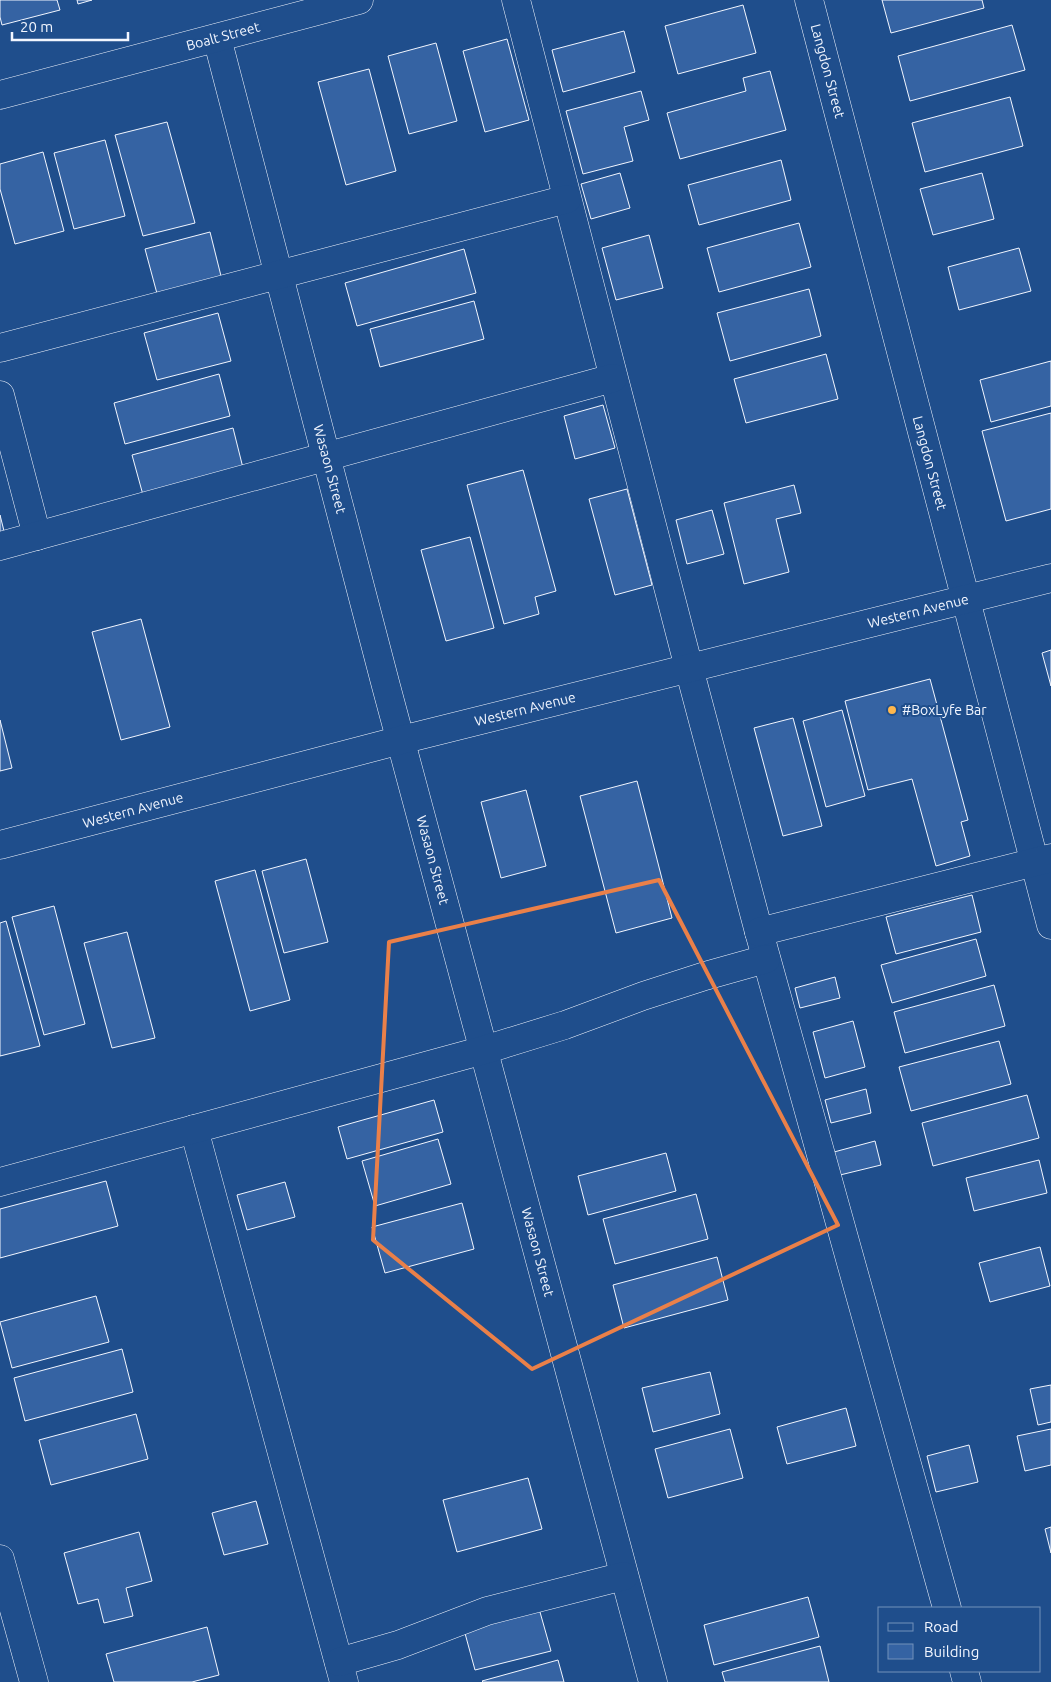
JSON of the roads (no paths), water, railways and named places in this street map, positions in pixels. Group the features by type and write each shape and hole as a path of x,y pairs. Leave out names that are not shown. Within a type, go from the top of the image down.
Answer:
{"street":[{"name":"Boalt Street","path":"0,95 359,0"},
{"path":"516,0 688,668 766,959 947,1607"},
{"name":"Langdon Street","path":"809,0 966,599 1043,860 1051,925"},
{"name":"Wasaon Street","path":"217,38 401,740 653,1682"},
{"path":"0,348 567,199"},
{"path":"0,546 614,378"},
{"path":"0,394 37,536"},
{"name":"Western Avenue","path":"0,845 401,740 1051,578"},
{"path":"759,932 1043,860"},
{"path":"0,1182 484,1050 565,1025 643,996 766,959"},
{"path":"194,1129 341,1672 388,1648 487,1611 624,1576"},
{"path":"0,1558 34,1682"}],"place":[{"name":"#BoxLyfe Bar","path":"892,710"}]}
